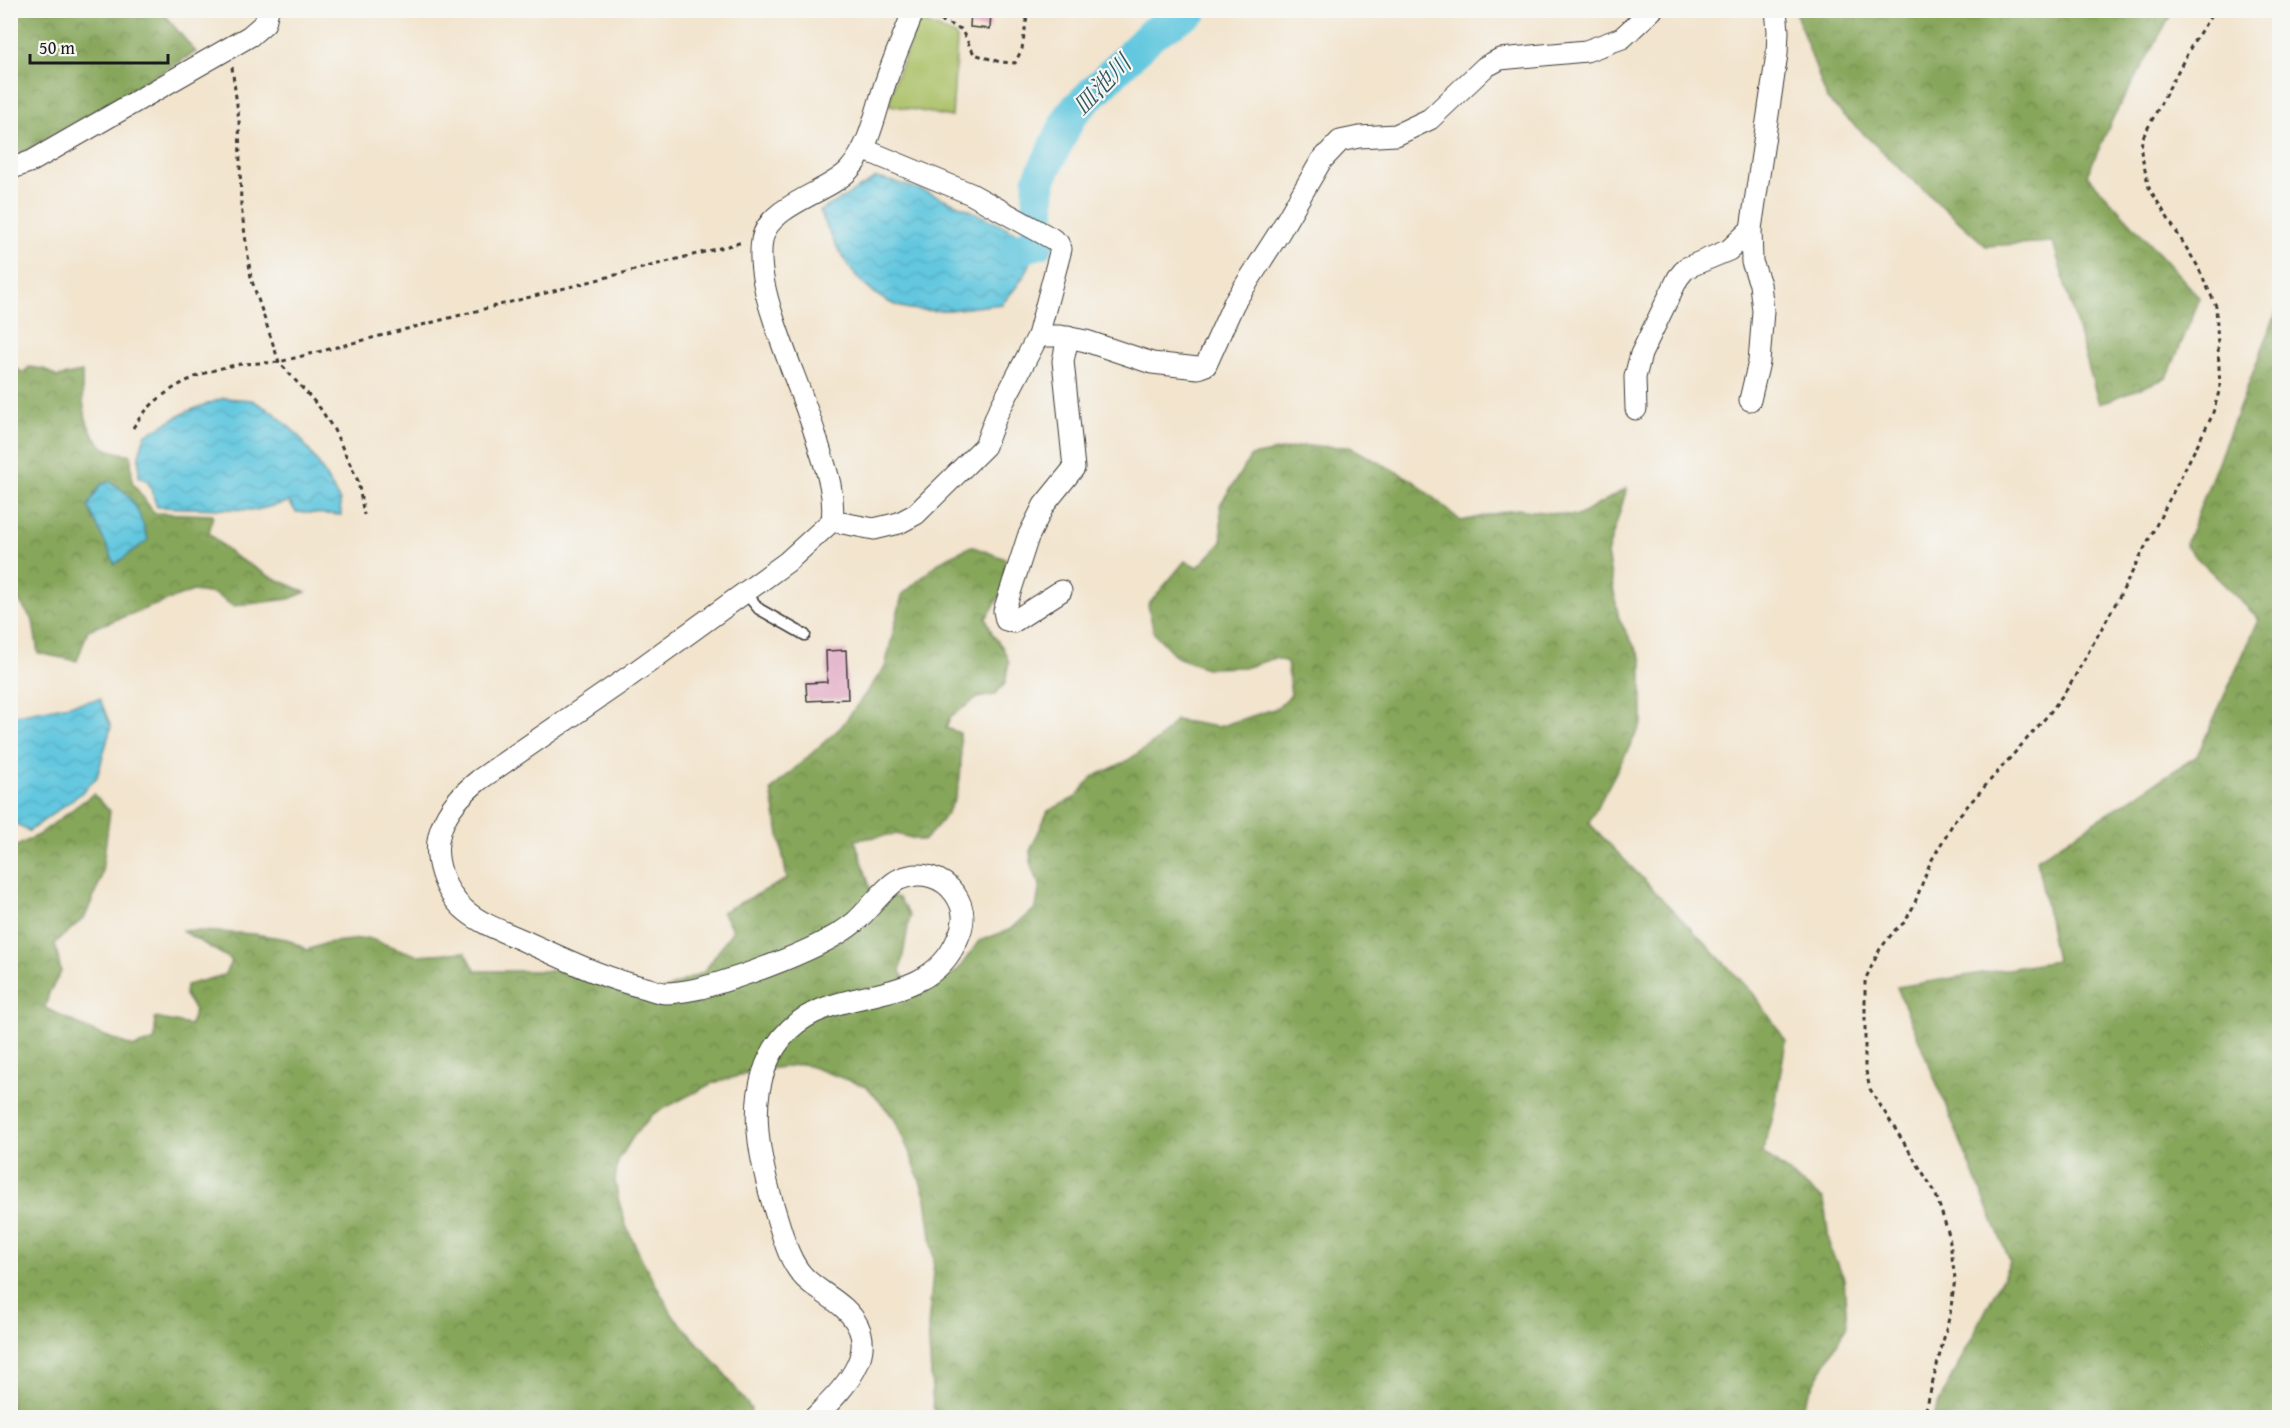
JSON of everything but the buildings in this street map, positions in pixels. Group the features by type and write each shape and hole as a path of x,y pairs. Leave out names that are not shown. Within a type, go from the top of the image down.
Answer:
{"street":[{"path":"10,169 32,161 250,36 265,23 268,10"},
{"path":"1038,336 1068,337 1086,341 1152,363 1198,368 1206,365 1234,303 1279,233 1321,161 1340,141 1359,137 1396,135 1430,119 1485,67 1500,59 1586,51 1622,38 1652,10"},
{"path":"1750,400 1759,362 1763,312 1760,284 1752,262 1751,229 1777,54 1776,10"},
{"path":"814,1418 844,1388 857,1368 862,1355 861,1336 855,1320 843,1306 803,1276 794,1263 785,1242 767,1186 757,1137 760,1085 774,1050 790,1029 808,1016 836,1004 890,991 929,977 954,948 962,929 964,910 956,895 944,881 924,874 898,879 853,924 819,943 767,966 699,988 666,993 630,985 579,965 484,923 464,910 451,894 442,876 438,857 438,840 441,827 450,810 479,780 627,678 787,562 832,521 834,508 828,476 810,415 785,354 766,296 761,261 762,238 772,222 789,206 848,171 863,149 887,77 920,12"},
{"path":"832,521 874,529 899,524 916,514 985,446 996,414 1038,336 1061,249 1058,243 1051,238 971,194 863,149"},
{"path":"1636,409 1635,377 1641,354 1678,278 1686,268 1729,250 1751,229"},
{"path":"1061,591 1013,622 1006,620 1004,611 1028,537 1044,505 1074,468 1063,361 1068,337"}],"lane":[{"path":"744,591 759,609 805,635"}],"path":[{"path":"920,12 962,29 974,54 1000,62 1016,63 1022,49 1028,10"},
{"path":"1921,1418 1926,1409 1950,1314 1955,1279 1949,1235 1935,1192 1870,1089 1865,1067 1865,980 1880,949 1905,922 1930,863 1955,820 2049,714 2070,685 2122,592 2212,416 2220,388 2217,306 2197,265 2149,188 2141,152 2142,139 2194,42 2215,10"},
{"path":"230,47 239,120 241,206 251,278 279,362 320,408 334,430 358,481 364,514"},
{"path":"133,428 142,412 158,397 216,370 242,364 279,362 762,238"}],"green space":[{"path":"10,11 161,11 196,52 20,154 11,137"},
{"path":"1795,11 2173,11 2114,116 2087,175 2200,298 2167,378 2099,404 2053,242 1986,246 1910,178 1827,99"},
{"path":"919,20 955,35 957,40 952,117 889,105 895,80"},
{"path":"2279,306 2279,1417 1932,1417 2010,1262 1897,987 2056,961 2037,859 2197,756 2259,619 2185,546"},
{"path":"10,363 23,373 29,367 44,369 57,377 82,372 83,403 91,432 107,449 131,455 132,482 154,513 213,515 209,533 234,556 269,576 306,592 289,599 233,606 215,594 193,591 88,630 77,661 38,653 33,621 11,589"},
{"path":"1303,446 1350,447 1412,480 1461,521 1517,509 1578,516 1627,488 1607,554 1619,619 1642,660 1642,723 1589,823 1753,993 1786,1041 1773,1117 1762,1152 1824,1200 1830,1249 1844,1278 1847,1325 1796,1417 937,1417 933,1406 928,1327 934,1261 926,1198 911,1156 894,1118 867,1087 803,1064 761,1070 713,1083 653,1114 633,1137 618,1161 615,1181 618,1198 626,1226 643,1261 672,1314 721,1369 751,1409 749,1417 11,1417 10,842 17,846 38,835 93,794 110,811 101,879 85,917 55,943 61,972 49,993 45,1008 92,1031 134,1047 155,1040 155,1018 190,1025 195,1010 185,995 186,985 224,975 232,960 181,930 254,934 287,939 307,950 326,943 368,938 416,955 465,952 476,971 563,971 641,1000 704,972 733,930 722,912 787,879 771,790 841,727 885,667 902,595 941,561 971,546 1006,559 1002,591 986,618 1009,662 1005,684 994,695 978,698 950,717 946,728 960,733 960,780 952,804 936,828 923,841 896,834 855,840 871,890 899,898 910,916 900,972 917,995 957,971 979,941 1009,930 1036,908 1040,884 1032,869 1030,851 1048,811 1076,797 1092,777 1125,762 1159,739 1176,720 1218,727 1277,708 1291,695 1287,662 1275,658 1247,667 1206,668 1177,657 1154,633 1148,605 1185,561 1198,567 1222,542 1220,505 1251,456"}],"water":[{"path":"876,178 938,196 1038,243 1024,275 1002,304 945,310 910,309 893,304 864,285 843,258 820,211"},
{"path":"224,398 252,400 274,413 298,435 318,463 340,501 341,515 296,512 289,502 256,510 157,507 148,481 139,477 139,455 145,435 188,411"},
{"path":"111,482 126,493 136,506 148,540 115,564 88,506 101,484"},
{"path":"100,699 111,727 97,777 80,794 29,831 11,821 11,716"}],"waterway":[{"name":"皿池川","path":"1017,249 1038,243 1039,180 1071,114 1153,33 1192,10"}]}
